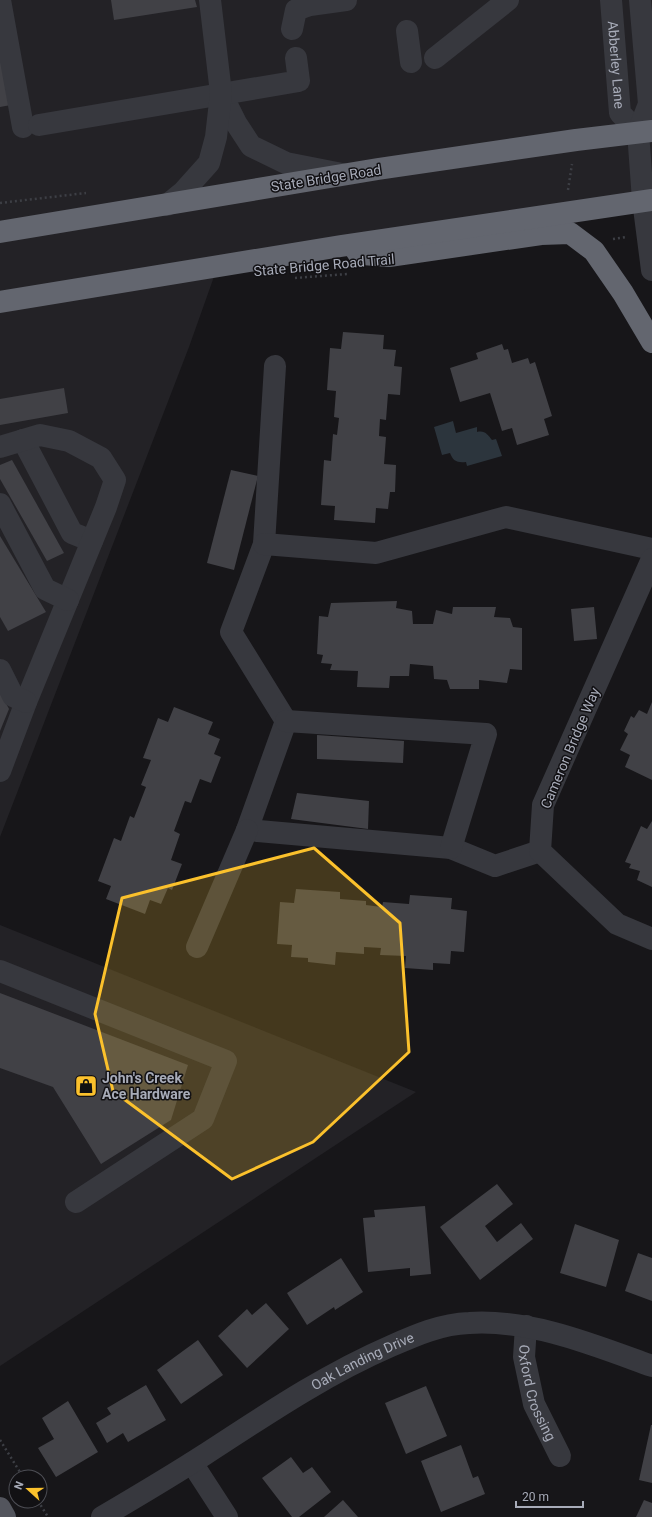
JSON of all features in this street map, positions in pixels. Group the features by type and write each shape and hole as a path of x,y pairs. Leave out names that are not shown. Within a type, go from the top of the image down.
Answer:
{"highway":[{"name":"State Bridge Road","path":"0,232 346,175 645,131"},
{"path":"0,302 341,246 648,200"},
{"path":"341,246 362,254 389,256 541,234 570,233 594,251 623,293 652,342"}],"main road":[{"path":"0,1508 5,1517"}],"street":[{"path":"0,0 31,126 300,81 296,58"},
{"path":"167,205 183,192 209,163 216,137 221,93 210,0"},
{"path":"292,29 296,10 310,5 346,0"},
{"path":"435,58 508,0"},
{"name":"Abberley Lane","path":"612,0 620,113 645,131 649,104 640,0"},
{"path":"407,31 411,62"},
{"path":"221,93 236,123 251,146 286,163 346,175"},
{"path":"645,131 648,234 652,270"},
{"path":"275,366 264,544 231,632 286,720"},
{"path":"0,447 40,435 70,441 101,458 116,480 26,702 0,771"},
{"path":"23,440 72,533 92,541"},
{"path":"0,504 45,589 68,600"},
{"path":"264,544 376,553 506,517 652,549"},
{"name":"Cameron Bridge Way","path":"540,851 543,805 652,559"},
{"path":"0,670 13,696 26,702"},
{"path":"197,947 247,830 286,720"},
{"path":"286,720 486,734 451,848"},
{"path":"247,830 451,848 495,866 540,851 617,924 652,939"},
{"path":"0,971 226,1062 203,1119 76,1202"},
{"name":"Oak Landing Drive","path":"102,1517 349,1365 411,1337 436,1328 469,1322 501,1323 526,1326 569,1337 652,1366"},
{"name":"Oxford Crossing","path":"526,1326 524,1357 534,1404 560,1456"},
{"path":"192,1463 227,1517"}],"path":[{"path":"564,212 576,140"},
{"path":"583,243 648,234"},
{"name":"State Bridge Road Trail","path":"287,279 349,274"},
{"path":"0,1440 18,1469"}],"highlighted area":[{"path":"314,848 400,923 409,1052 313,1142 232,1179 113,1091 95,1014 122,898"}],"shaded area":[{"path":"0,0 652,0 652,208 221,257 189,347 0,837"},
{"path":"453,421 456,433 477,427 477,432 484,432 492,440 496,439 502,456 467,466 466,462 458,462 454,460 450,453 442,455 434,427"},
{"path":"0,925 416,1092 0,1366"}],"building":[{"path":"111,0 195,0 197,7 114,20"},
{"path":"0,44 11,105 0,107"},
{"path":"343,332 384,335 383,349 396,350 394,366 402,367 400,395 388,394 386,420 380,419 379,436 386,437 384,464 396,465 395,492 390,492 388,509 376,508 375,523 334,520 335,506 321,505 324,460 331,461 333,434 337,435 339,418 334,417 336,391 327,390 330,348 341,349"},
{"path":"502,344 504,350 508,349 512,363 528,358 530,364 535,362 552,416 544,419 549,435 517,445 512,428 502,431 490,393 460,402 450,368 478,359 476,353"},
{"path":"64,388 68,413 0,425 0,399"},
{"path":"12,460 64,553 47,561 0,479 0,465"},
{"path":"231,470 258,476 234,570 207,563"},
{"path":"0,536 46,612 8,631 0,617"},
{"path":"397,601 396,608 412,611 413,624 433,624 436,610 452,614 453,607 496,607 494,617 510,618 513,627 522,628 522,670 510,669 507,683 479,680 479,689 450,689 447,680 434,679 433,666 410,664 409,676 390,676 389,688 357,687 358,671 330,670 332,664 321,663 323,655 317,654 319,616 328,617 331,603"},
{"path":"594,607 597,639 574,641 571,609"},
{"path":"0,692 9,709 0,731"},
{"path":"652,702 652,780 625,767 630,755 620,750 628,734 624,731 631,716 634,718 639,710 647,714"},
{"path":"174,707 213,722 208,734 220,739 214,754 221,757 211,783 200,779 191,803 185,801 174,831 180,834 171,860 182,864 172,890 168,888 161,904 150,900 145,914 106,899 111,886 98,881 114,838 121,841 130,816 134,818 146,787 141,785 151,760 143,758 158,718 168,722"},
{"path":"317,735 404,741 403,763 317,759"},
{"path":"297,793 369,801 368,829 291,819"},
{"path":"652,821 652,887 637,880 640,871 629,868 631,864 625,862 641,826 647,829"},
{"path":"296,889 340,892 340,899 366,901 366,905 382,907 383,902 409,904 410,895 452,898 451,909 467,911 464,952 451,951 450,964 433,963 433,970 405,968 406,956 380,955 381,948 364,947 364,954 336,952 335,965 308,962 308,958 291,957 292,945 277,944 280,902 294,903"},
{"path":"0,993 188,1065 171,1120 101,1164 53,1087 0,1068"},
{"path":"497,1184 513,1204 485,1226 497,1242 521,1223 533,1239 480,1280 440,1227"},
{"path":"425,1206 431,1274 410,1276 410,1268 368,1272 363,1218 375,1217 374,1210"},
{"path":"575,1224 619,1240 606,1287 560,1273"},
{"path":"638,1253 652,1258 652,1301 625,1291"},
{"path":"341,1258 363,1292 335,1310 334,1307 307,1325 287,1293"},
{"path":"266,1303 289,1329 247,1368 218,1336 247,1309 252,1315"},
{"path":"198,1340 223,1375 181,1404 157,1370"},
{"path":"146,1385 166,1420 128,1442 123,1433 107,1443 96,1423 111,1414 107,1408"},
{"path":"426,1386 447,1436 406,1454 385,1403"},
{"path":"68,1401 98,1452 56,1477 38,1448 54,1439 42,1418"},
{"path":"652,1425 652,1483 639,1480"},
{"path":"461,1445 473,1478 478,1476 485,1494 441,1512 421,1461"},
{"path":"291,1457 303,1473 312,1467 331,1492 299,1517 292,1517 262,1478"},
{"path":"343,1500 358,1517 324,1517"},
{"path":"644,1500 652,1503 652,1517 636,1517"}],"place":[{"name":"John's Creek Ace Hardware","path":"86,1086"}]}
